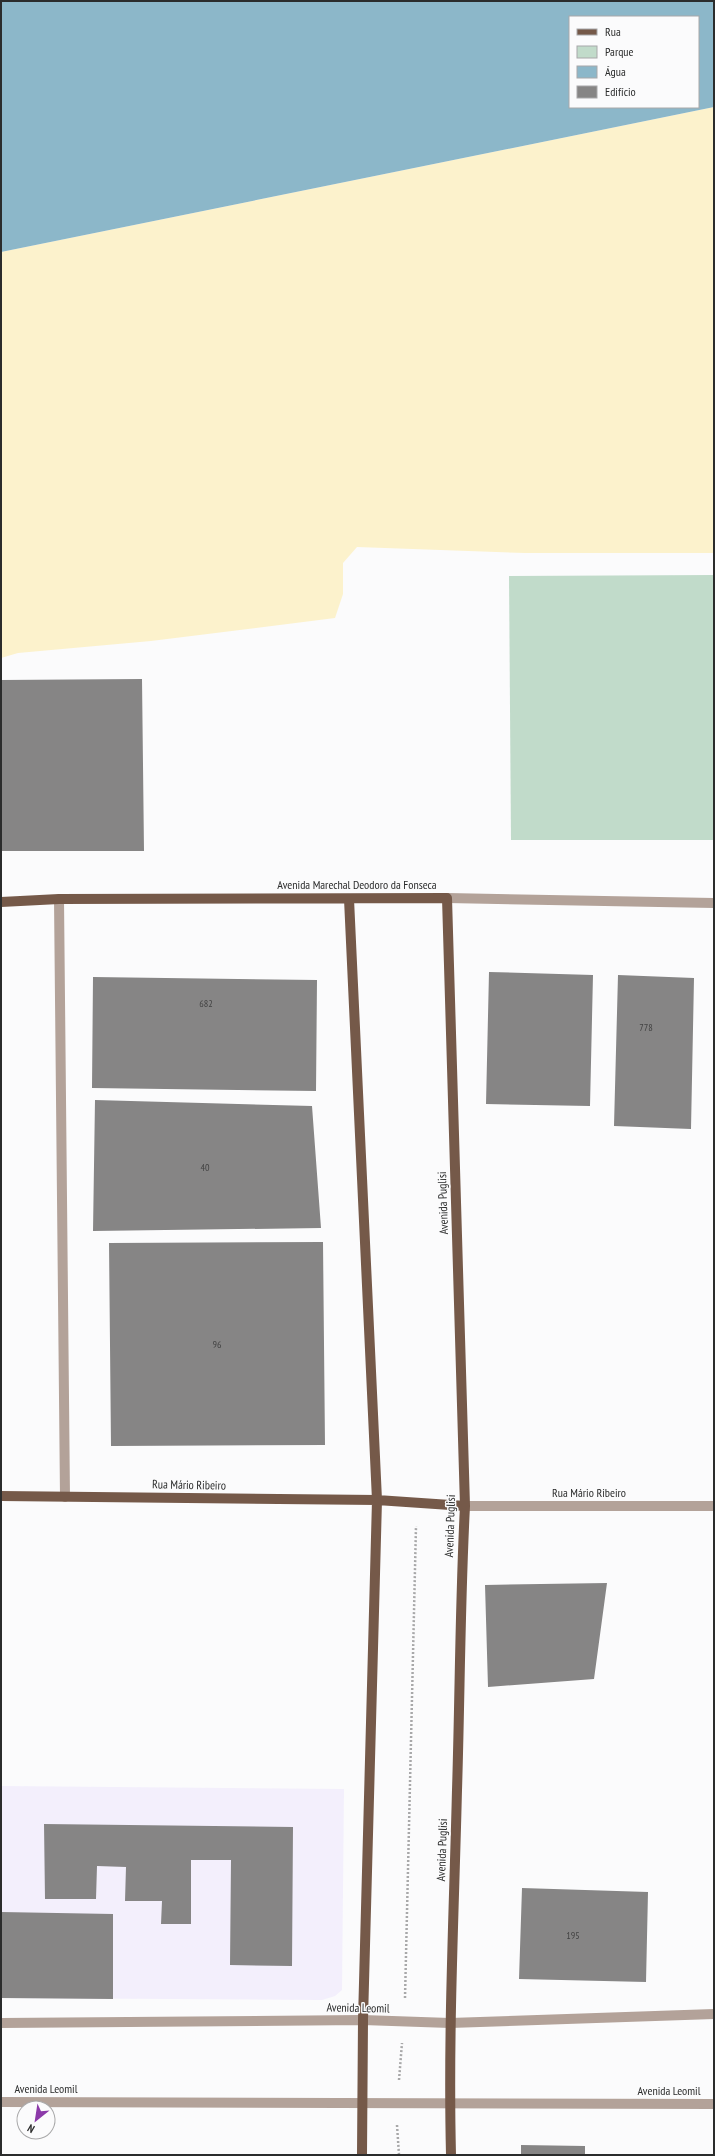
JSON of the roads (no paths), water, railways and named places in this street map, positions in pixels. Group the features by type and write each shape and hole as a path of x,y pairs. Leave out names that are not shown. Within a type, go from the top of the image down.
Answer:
{"main road":[{"name":"Avenida Marechal Deodoro da Fonseca","path":"1,902 59,899 447,898"},
{"name":"Avenida Puglisi","path":"447,898 465,1506 460,1607 458,1751 450,2023 449,2104 451,2155"},
{"path":"349,899 377,1500 363,2020 362,2155"},
{"name":"Rua Mário Ribeiro","path":"1,1496 377,1500 465,1506"}],"street":[{"name":"Avenida Marechal Deodoro da Fonseca","path":"447,898 714,903"},
{"path":"59,899 65,1497"},
{"name":"Rua Mário Ribeiro","path":"465,1506 714,1506"},
{"name":"Avenida Leomil","path":"1,2023 363,2020 450,2023 714,2014"},
{"name":"Avenida Leomil","path":"1,2102 714,2104"}],"water":[{"path":"1,1 714,1 714,107 1,252"}]}
